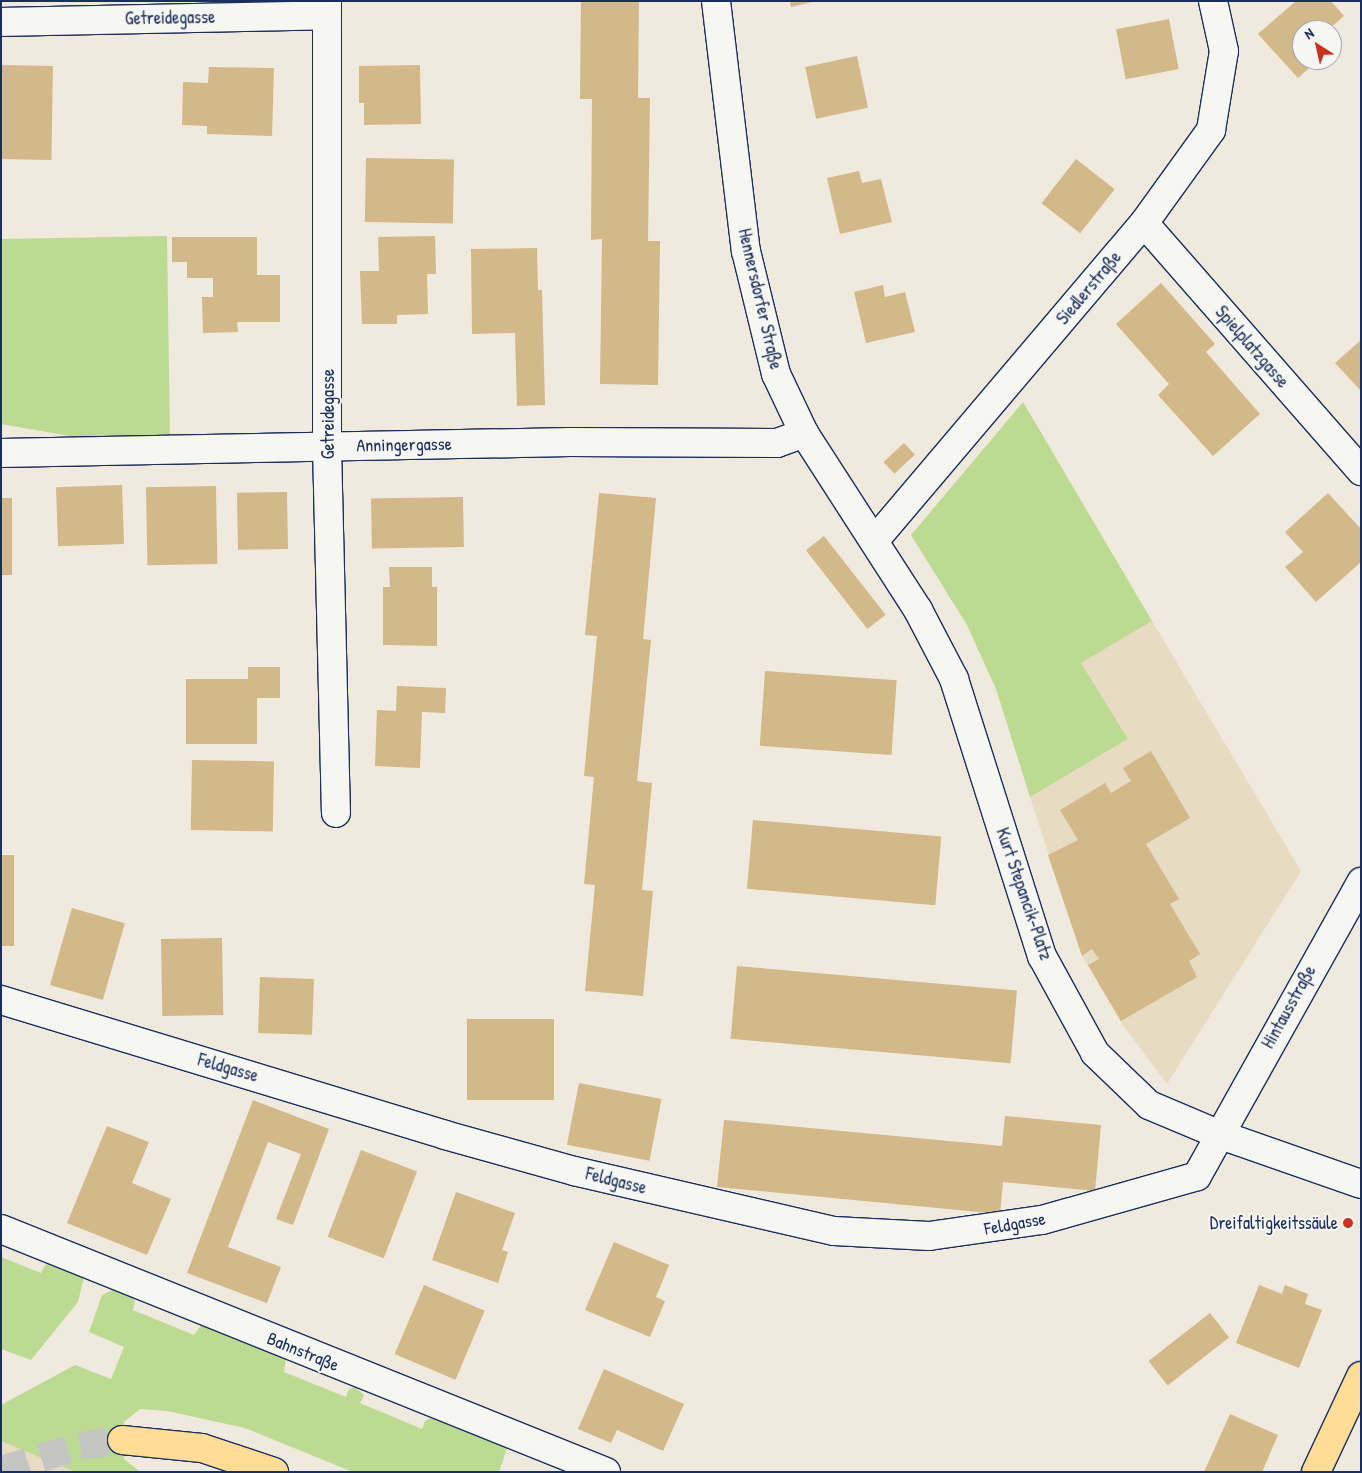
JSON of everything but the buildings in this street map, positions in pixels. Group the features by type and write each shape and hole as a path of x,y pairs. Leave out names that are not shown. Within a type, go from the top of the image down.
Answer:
{"main road":[{"path":"1316,1472 1361,1376"},
{"path":"122,1440 194,1447 274,1472"}],"street":[{"name":"Hennersdorfer Straße","path":"716,1 746,251 776,374 804,433 875,540"},
{"name":"Siedlerstraße","path":"875,540 1144,223 1211,130 1224,51 1212,1"},
{"name":"Getreidegasse","path":"9,15 327,8 328,447 336,813"},
{"name":"Spielplatzgasse","path":"1144,223 1361,471"},
{"name":"Anningergasse","path":"1,453 570,442 777,443 804,433"},
{"name":"Kurt Stepancik-Platz","path":"875,540 918,610 954,680 1042,956 1095,1053 1148,1104 1218,1134 1361,1184"},
{"name":"Hintausstraße","path":"1218,1134 1361,882"},
{"name":"Feldgasse","path":"1,1000 445,1136 658,1191 834,1231 930,1236 1051,1218 1197,1176 1218,1134"},
{"name":"Bahnstraße","path":"1,1229 606,1472"}],"shaded area":[{"path":"1152,621 1301,871 1167,1084 1122,1024 1082,956 1030,797 1128,739 1080,663"},
{"path":"1,1441 75,1472 1,1472"}],"green space":[{"path":"167,236 170,438 87,439 1,424 1,239"},
{"path":"1023,402 1152,621 1081,663 1128,739 1030,797 996,689 967,625 911,535"},
{"path":"1,1257 41,1273 45,1265 51,1263 84,1277 78,1302 31,1360 1,1349"},
{"path":"114,1289 132,1297 135,1301 133,1310 194,1335 201,1325 286,1359 284,1372 346,1397 349,1389 355,1387 364,1395 360,1403 422,1429 425,1421 431,1418 508,1445 499,1472 353,1472 245,1428 167,1411 140,1409 125,1421 122,1429 124,1459 139,1471 145,1472 75,1472 1,1441 1,1405 75,1365 111,1379 124,1347 89,1332 102,1295"}],"tunnel":[{"path":"1,1470 80,1446 122,1440"}],"place":[{"name":"Dreifaltigkeitssäule","path":"1348,1223"}]}
